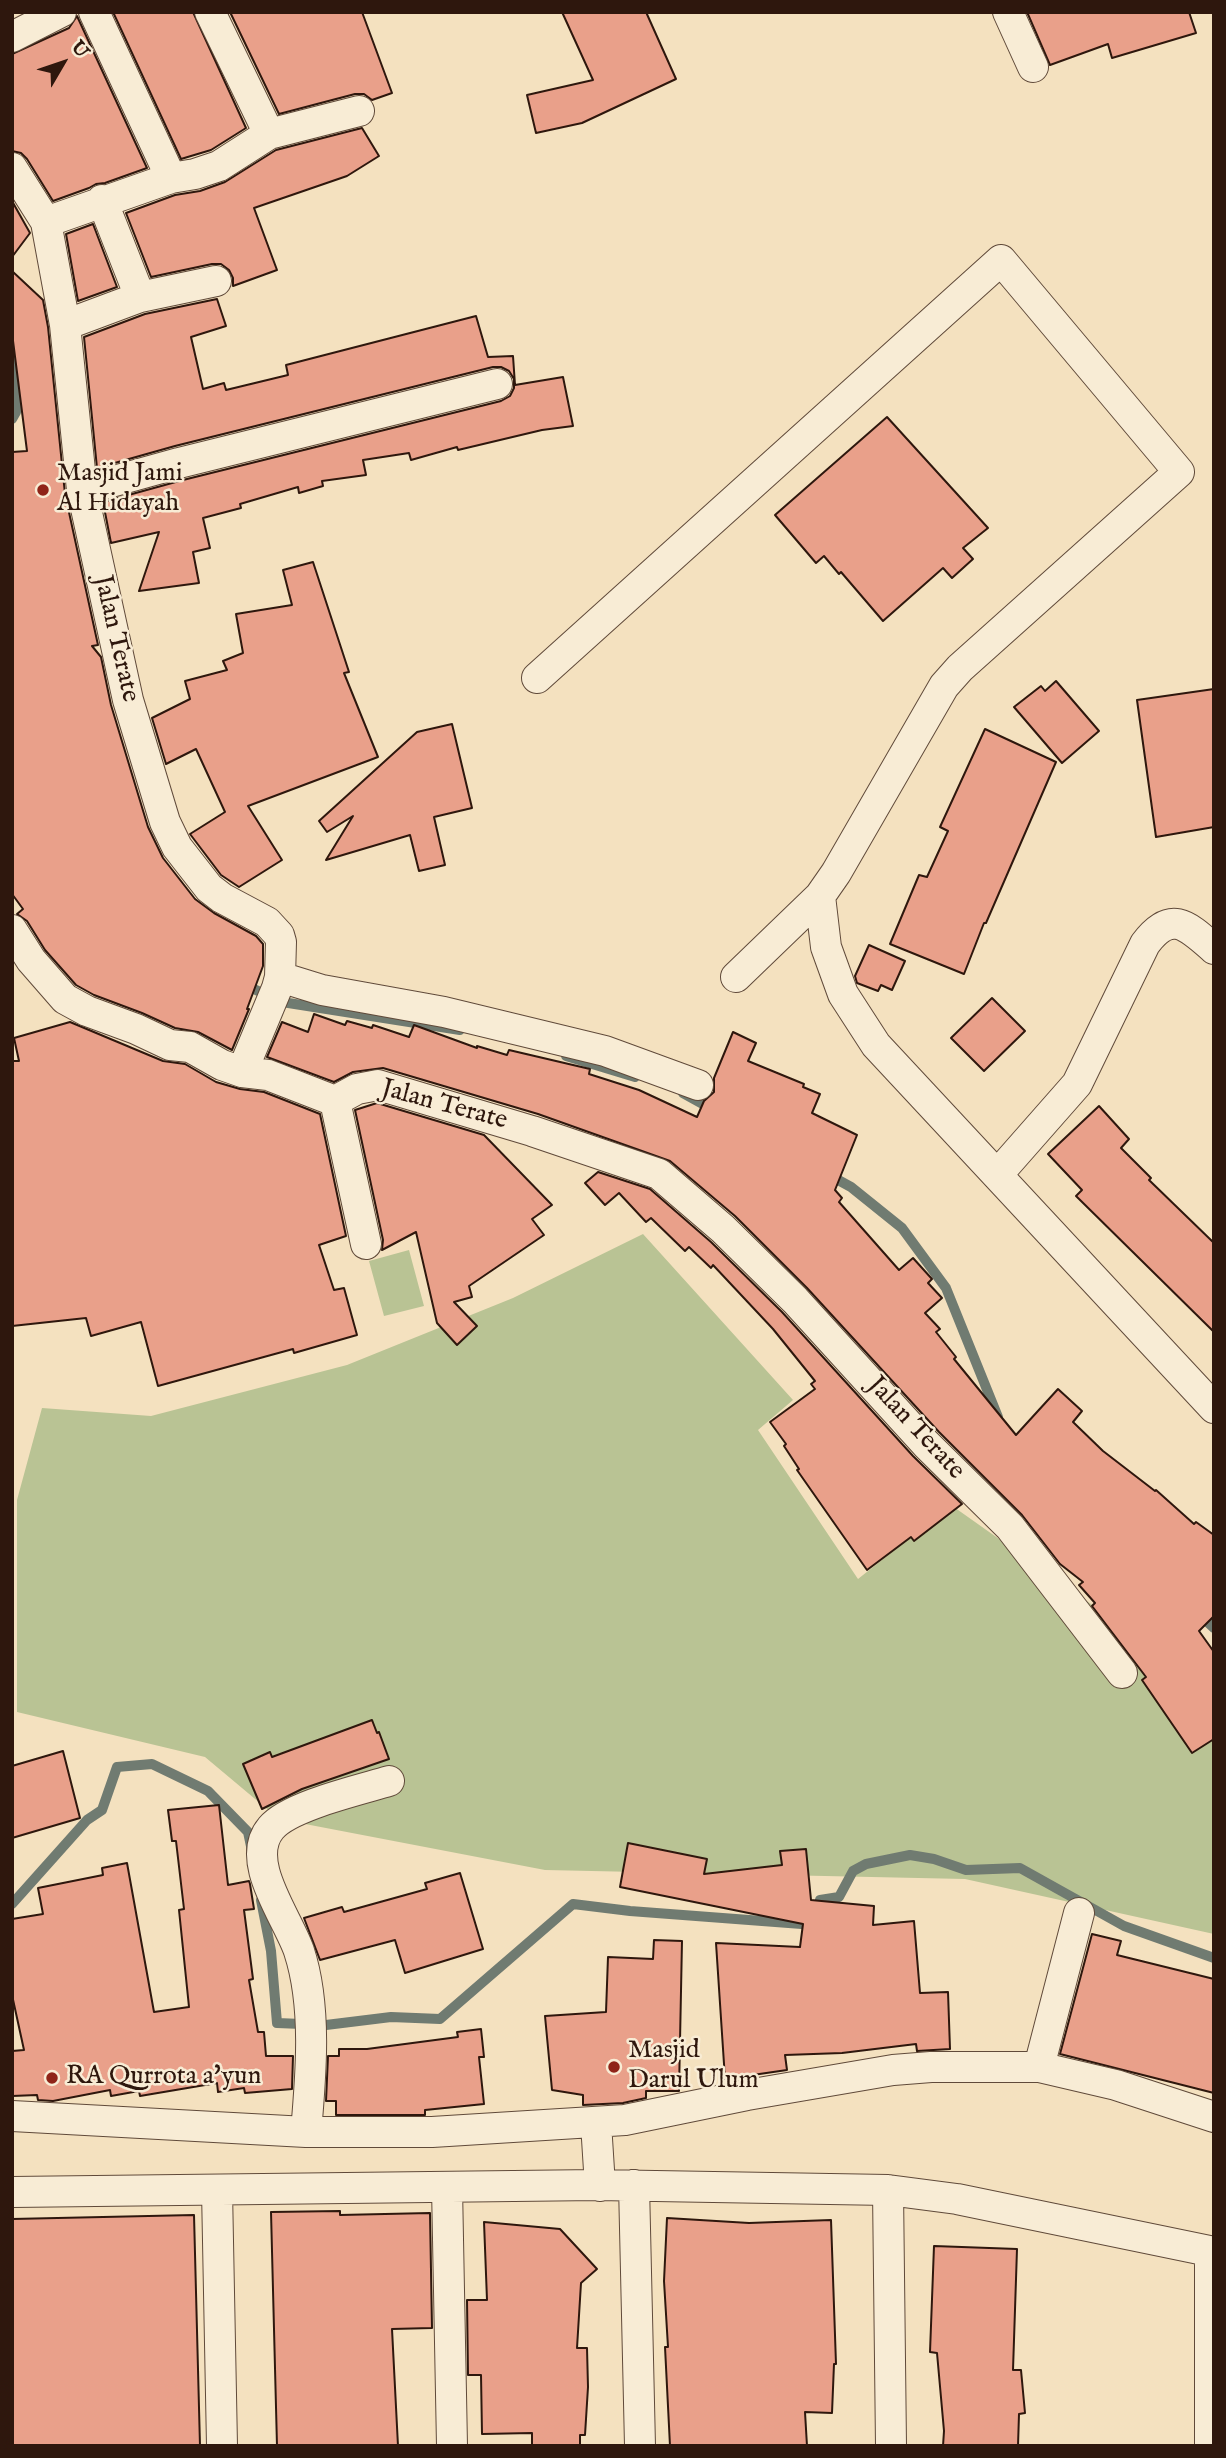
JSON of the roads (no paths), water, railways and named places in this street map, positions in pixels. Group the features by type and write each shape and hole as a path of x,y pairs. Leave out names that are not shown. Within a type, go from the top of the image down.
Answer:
{"street":[{"path":"94,12 171,178"},
{"path":"210,12 268,134"},
{"path":"1008,12 1033,67"},
{"path":"12,37 51,15"},
{"path":"47,222 102,200 219,166 268,134 359,111"},
{"name":"Jalan Terate","path":"12,167 47,222 65,325 82,490 128,700 165,822 177,847 209,888 222,898 268,922 281,942 279,983 242,1072"},
{"path":"102,200 140,297"},
{"path":"537,678 1001,260 1179,472 960,668 944,686 820,896 736,977"},
{"path":"65,325 140,297 216,281"},
{"path":"82,490 179,463 497,384"},
{"path":"820,896 826,947 843,994 876,1045 1214,1408"},
{"path":"997,1175 1077,1084 1145,944 1156,929 1165,924 1178,923 1214,949"},
{"path":"12,930 31,960 65,999 170,1045 190,1047 222,1065 242,1072 268,1074 335,1101 366,1244"},
{"path":"279,983 444,1012 605,1051 698,1085"},
{"name":"Jalan Terate","path":"335,1101 357,1089 378,1085 532,1131 659,1174 723,1229 795,1300 926,1444 1010,1527 1122,1673"},
{"path":"306,2132 310,2080 307,1977 298,1949 265,1878 263,1843 270,1829 286,1814 388,1781"},
{"path":"1039,2067 1079,1913"},
{"path":"12,2116 306,2132 432,2132 625,2120 747,2095 894,2070 931,2067 1039,2067 1116,2085 1214,2117"},
{"path":"596,2123 600,2186"},
{"path":"634,2185 640,2446"},
{"path":"12,2192 634,2185 888,2190 957,2199 1212,2252 1210,2446"},
{"path":"447,2187 452,2446"},
{"path":"217,2190 222,2446"},
{"path":"888,2190 891,2446"}],"waterway":[{"path":"12,360 15,362 16,412 12,419"},
{"path":"243,984 282,1002 460,1030"},
{"path":"566,1056 635,1077"},
{"path":"683,1093 712,1109"},
{"path":"829,1175 851,1187 902,1228 946,1288 998,1417"},
{"path":"1200,1615 1214,1628"},
{"path":"12,1904 87,1820 102,1810 117,1767 152,1764 208,1791 248,1832 252,1851"},
{"path":"818,1911 820,1900 839,1897 853,1871 866,1864 910,1855 934,1859 966,1870 1020,1868 1124,1926 1214,1958"},
{"path":"261,1900 271,1951 277,2023 326,2025 391,2017 440,2019 573,1904 815,1925"}],"place":[{"name":"Masjid Jami Al Hidayah","path":"43,490"},
{"name":"Masjid Darul Ulum","path":"614,2067"},
{"name":"RA Qurrota a'yun","path":"52,2078"}]}
